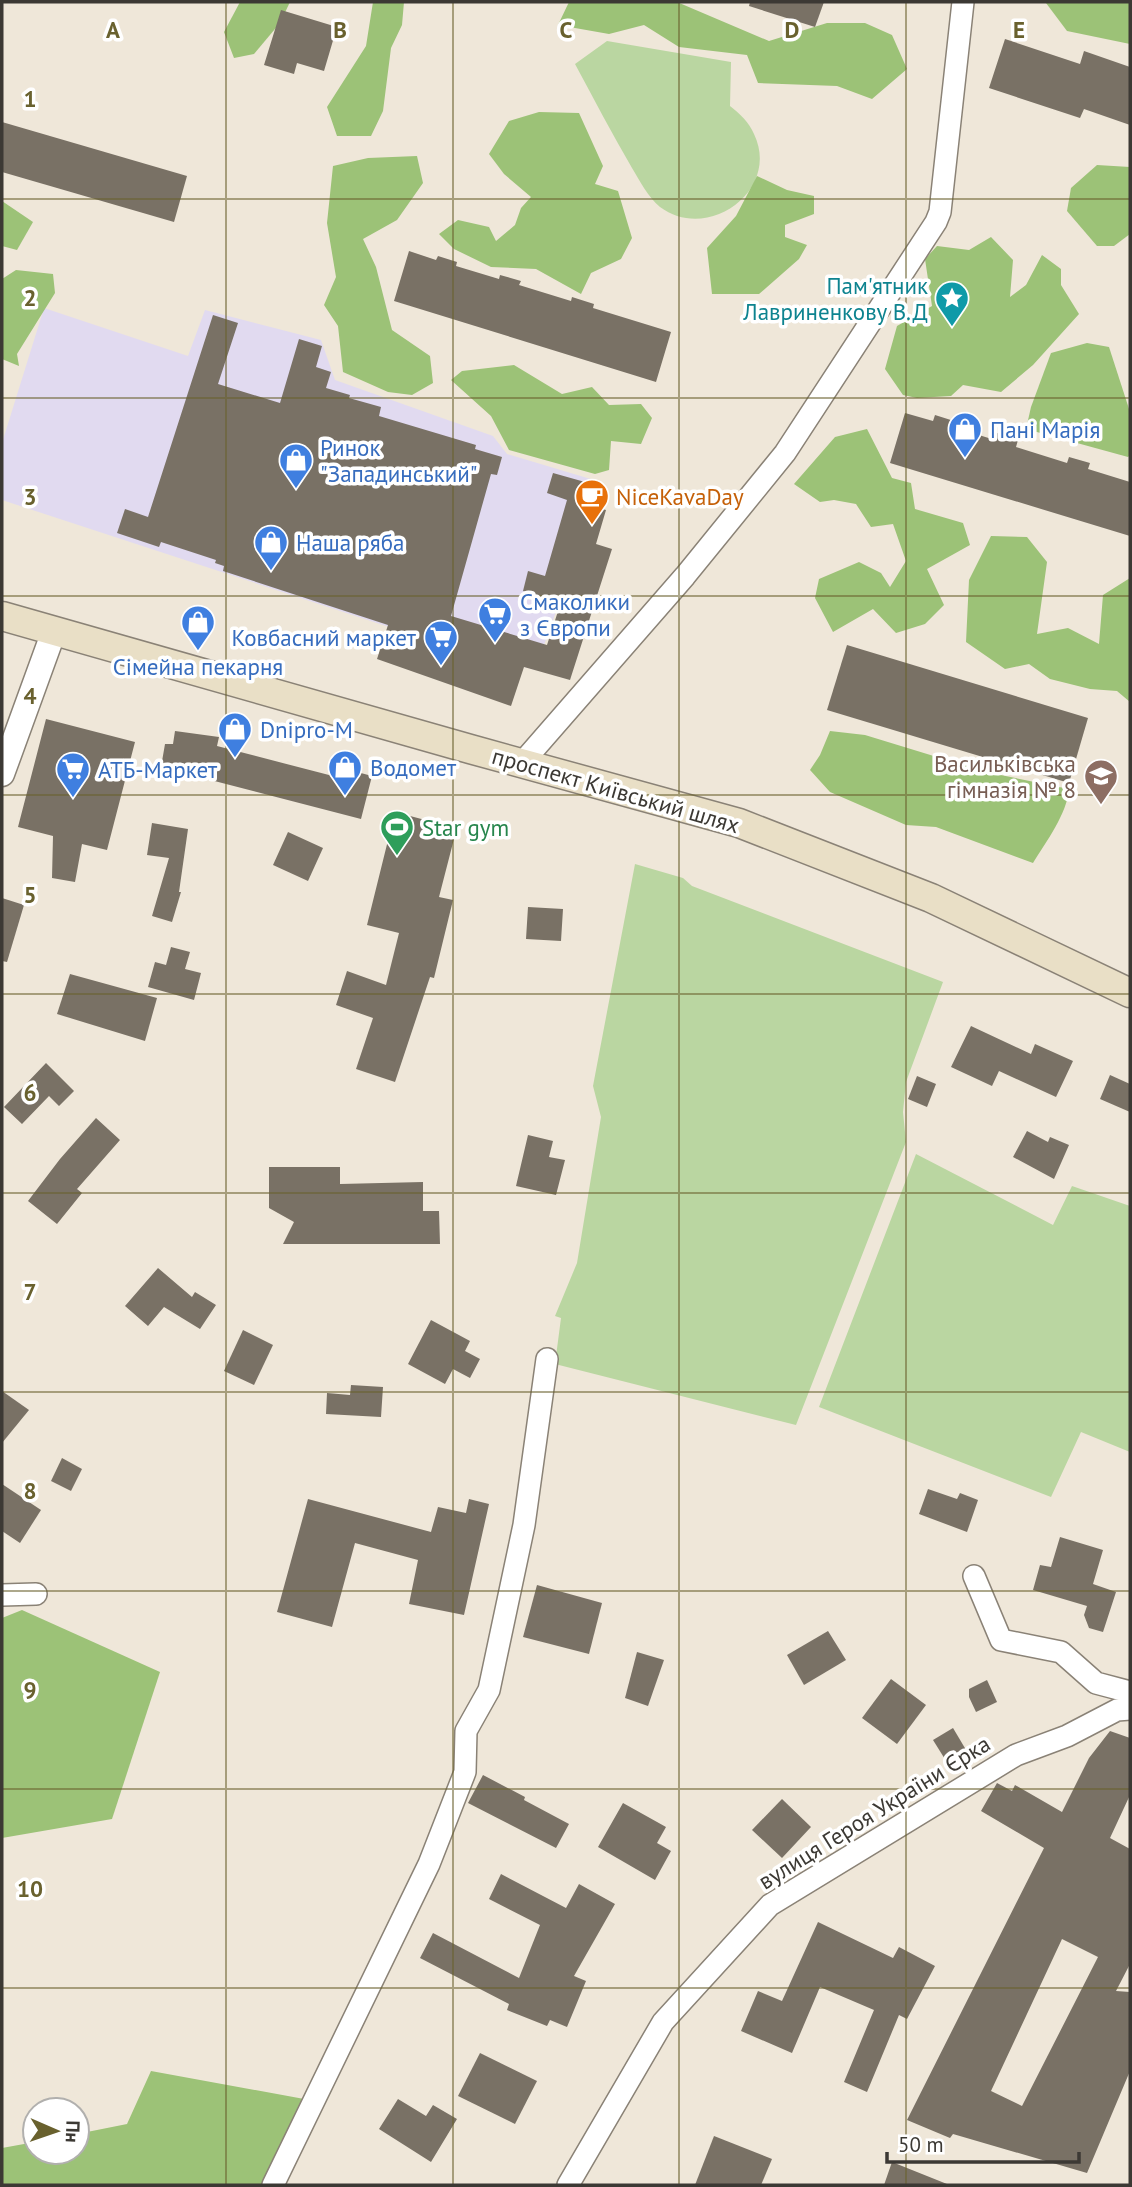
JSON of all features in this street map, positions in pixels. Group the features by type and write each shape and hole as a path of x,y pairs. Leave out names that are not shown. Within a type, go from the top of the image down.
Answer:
{"main road":[{"name":"проспект Київський шлях","path":"2,616 739,823 932,898 1130,993"}],"street":[{"path":"522,763 685,576 785,453 936,222 940,212 963,2"},
{"path":"2,774 54,631"},
{"path":"274,2185 429,1864 465,1772 466,1731 489,1690 524,1525 547,1359"},
{"path":"974,1576 1001,1640 1061,1652 1097,1683 1130,1692"},
{"path":"2,1595 36,1594"},
{"name":"вулиця Героя України Єрка","path":"568,2185 663,2022 771,1905 1016,1755 1067,1737 1116,1710 1130,1709"}],"shaded area":[{"name":"Ринок \"Западинський\"","path":"44,308 188,356 205,310 321,340 335,380 493,436 507,454 594,480 562,595 535,670 383,625 2,500 2,443"}],"green space":[{"path":"240,2 290,2 280,23 254,54 234,58 224,32"},
{"path":"373,2 404,2 402,25 391,48 383,111 371,136 337,136 327,107 366,46"},
{"path":"569,2 677,2 769,41 827,23 865,23 892,35 907,69 872,99 837,86 758,83 747,55 679,47 644,25 609,34 558,25"},
{"path":"1047,2 1130,2 1130,44 1067,31"},
{"path":"607,41 731,62 730,106 750,126 760,155 757,174 749,191 735,205 718,214 699,219 679,216 660,207 652,199 575,64"},
{"path":"539,112 579,113 603,166 595,184 618,191 632,238 621,259 591,273 581,294 536,269 491,267 454,249 439,234 458,220 489,227 496,241 515,225 521,208 531,197 504,174 489,154 509,121"},
{"path":"417,156 423,183 397,220 363,239 376,267 392,330 430,356 433,383 412,395 388,392 343,372 338,326 324,305 336,277 327,223 333,166 368,158"},
{"path":"1097,165 1130,167 1130,234 1114,246 1097,246 1067,211 1071,188"},
{"path":"757,176 787,190 814,196 814,214 785,225 785,237 807,245 799,259 759,294 712,294 707,248 736,216"},
{"path":"2,201 33,222 17,250 2,246"},
{"path":"991,237 1013,260 1010,297 1026,285 1042,255 1061,269 1061,285 1079,314 1033,365 1001,392 963,385 951,396 917,398 903,395 885,369 897,326 932,306 925,259 937,246 969,250"},
{"path":"16,270 53,274 55,293 17,354 19,366 2,359 2,279"},
{"path":"1087,343 1109,347 1130,412 1128,457 1026,429 1031,407 1051,353"},
{"path":"514,365 562,394 592,387 609,405 641,404 652,418 641,444 611,441 609,470 595,474 509,450 491,416 451,380 462,371"},
{"path":"867,429 892,478 911,483 915,509 963,523 970,545 927,569 944,605 925,624 896,633 873,609 833,632 815,598 819,579 859,562 881,573 890,587 906,561 893,524 871,527 856,504 834,500 820,502 794,484 835,437"},
{"path":"991,536 1027,537 1047,562 1037,634 1068,628 1099,644 1103,595 1130,578 1130,702 1117,691 1090,689 1050,679 1029,664 1005,669 966,642 969,580"},
{"path":"830,731 865,735 986,772 1069,789 1064,808 1033,863 936,827 906,825 830,792 810,770"},
{"path":"635,864 683,878 692,886 943,982 906,1082 903,1112 906,1142 796,1425 555,1364 561,1318 555,1316 577,1263 601,1117 593,1086"},
{"path":"916,1154 1053,1225 1072,1186 1130,1206 1130,1452 1081,1432 1051,1497 819,1407"},
{"path":"22,1610 160,1672 112,1819 2,1838 2,1618"},
{"path":"151,2071 315,2101 273,2185 2,2185 2,2148 21,2145 21,2166 91,2166 91,2131 127,2124"}],"building":[{"path":"750,2 824,2 815,27 749,6"},
{"path":"281,10 337,27 324,71 297,63 294,74 264,65"},
{"path":"1005,39 1080,64 1084,51 1130,67 1130,125 1084,109 1080,118 989,88"},
{"path":"2,122 187,176 174,222 2,172"},
{"path":"409,251 436,260 438,256 457,262 456,266 499,279 500,275 521,281 519,285 571,301 572,297 594,304 593,308 671,332 656,382 394,301"},
{"path":"213,315 238,323 218,384 280,403 299,339 322,346 316,367 331,372 326,388 381,407 379,416 476,445 475,449 502,457 497,475 491,474 451,616 547,645 561,602 523,591 528,571 545,576 567,500 547,493 553,473 592,484 585,504 606,510 596,544 612,549 570,680 524,667 511,706 377,659 388,625 223,571 224,566 215,563 216,560 161,542 159,547 117,533 125,509 148,517"},
{"path":"905,413 933,421 935,415 954,421 953,427 995,440 997,433 1018,440 1016,447 1067,463 1069,457 1090,463 1088,469 1130,482 1130,536 890,463"},
{"path":"847,645 1088,718 1069,783 827,710"},
{"name":"АТБ-Маркет","path":"46,719 135,742 107,850 82,844 75,882 52,878 53,836 18,827"},
{"path":"175,731 219,737 217,746 329,775 331,765 372,776 361,819 199,777 160,773 165,744 173,744"},
{"path":"395,812 429,821 427,828 455,835 439,897 453,900 434,978 430,977 395,1082 356,1069 373,1018 336,1005 347,971 386,985 399,933 367,925"},
{"path":"152,823 188,829 181,892 172,922 152,916 169,858 147,855"},
{"path":"288,832 323,848 308,881 273,865"},
{"path":"2,898 24,905 7,962 2,961"},
{"path":"528,907 563,909 561,941 526,939"},
{"path":"171,947 190,952 185,969 201,973 194,1000 148,987 155,962 166,965"},
{"path":"70,974 157,998 145,1041 57,1014"},
{"path":"971,1026 1031,1054 1035,1044 1073,1061 1056,1097 999,1071 992,1086 951,1067"},
{"path":"46,1063 74,1091 59,1106 49,1096 22,1124 4,1107"},
{"path":"1110,1075 1130,1084 1130,1112 1100,1099"},
{"path":"917,1076 936,1084 927,1107 908,1099"},
{"path":"96,1118 120,1140 77,1189 82,1193 57,1224 28,1201"},
{"path":"1027,1131 1048,1142 1050,1137 1069,1145 1054,1179 1013,1157"},
{"path":"528,1135 553,1141 549,1157 565,1160 556,1195 516,1186"},
{"path":"269,1167 340,1167 340,1184 423,1182 423,1211 439,1211 440,1244 283,1244 294,1222 269,1208"},
{"path":"158,1268 192,1297 195,1292 216,1305 200,1329 164,1307 148,1326 125,1306"},
{"path":"431,1320 470,1341 465,1351 480,1359 470,1378 453,1369 445,1384 408,1364"},
{"path":"243,1330 273,1345 254,1385 224,1371"},
{"path":"351,1385 383,1387 381,1417 326,1414 327,1393 350,1395"},
{"path":"2,1391 29,1410 2,1443"},
{"path":"62,1458 82,1469 71,1491 51,1481"},
{"path":"2,1484 41,1510 20,1543 2,1531"},
{"path":"928,1489 957,1499 960,1493 978,1500 967,1532 919,1514"},
{"path":"308,1499 431,1532 438,1507 466,1513 469,1499 489,1504 464,1615 409,1604 418,1560 355,1543 332,1627 277,1612"},
{"path":"1060,1537 1103,1550 1093,1584 1116,1592 1103,1632 1089,1628 1084,1615 1087,1606 1033,1590 1040,1565 1051,1567"},
{"path":"537,1585 602,1603 589,1654 523,1637"},
{"path":"828,1631 846,1660 804,1685 787,1655"},
{"path":"637,1652 664,1660 648,1706 625,1698"},
{"path":"891,1679 926,1705 897,1744 862,1718"},
{"path":"987,1680 997,1702 976,1712 969,1697 969,1689"},
{"path":"953,1728 972,1760 953,1772 933,1740"},
{"path":"1110,1731 1130,1738 1130,1795 1110,1838 1130,1849 1130,1964 1116,1991 1130,1992 1130,2071 1087,2173 953,2134 950,2138 907,2120 1044,1848 981,1811 997,1783 1012,1791 1015,1785 1062,1812 1089,1758","holes":["1062,1939 1098,1957 1022,2106 991,2091"]},
{"path":"483,1775 569,1824 556,1848 468,1803"},
{"path":"782,1799 811,1827 782,1858 752,1830"},
{"path":"623,1803 666,1827 657,1843 671,1851 655,1880 598,1847"},
{"path":"501,1874 566,1908 579,1884 615,1904 574,1976 586,1981 567,2027 550,2020 547,2026 507,2010 509,2004 420,1958 433,1933 519,1978 540,1925 489,1899"},
{"path":"818,1922 893,1958 899,1947 935,1966 907,2019 899,2015 867,2092 844,2082 874,2010 820,1987 792,2053 741,2031 758,1991 782,2001"},
{"path":"480,2053 537,2081 515,2124 458,2096"},
{"path":"398,2099 426,2116 433,2105 457,2119 431,2162 379,2129"},
{"path":"714,2136 772,2159 761,2185 695,2185"},
{"path":"892,2162 947,2184 947,2185 884,2185"}],"place":[{"name":"Пам'ятник Лавриненкову В.Д","path":"952,328"},
{"name":"Панi Марiя","path":"965,459"},
{"name":"Ринок \"Западинський\"","path":"296,490"},
{"name":"NiceKavaDay","path":"592,526"},
{"name":"Наша ряба","path":"271,572"},
{"name":"Смаколики з Європи","path":"495,644"},
{"name":"Сімейна пекарня","path":"198,652"},
{"name":"Ковбасний маркет","path":"441,667"},
{"name":"Dnipro-M","path":"235,759"},
{"name":"Водомет","path":"345,797"},
{"name":"АТБ-Маркет","path":"73,799"},
{"name":"Васильківська гімназія № 8","path":"1101,806"},
{"name":"Star gym","path":"397,857"}]}
